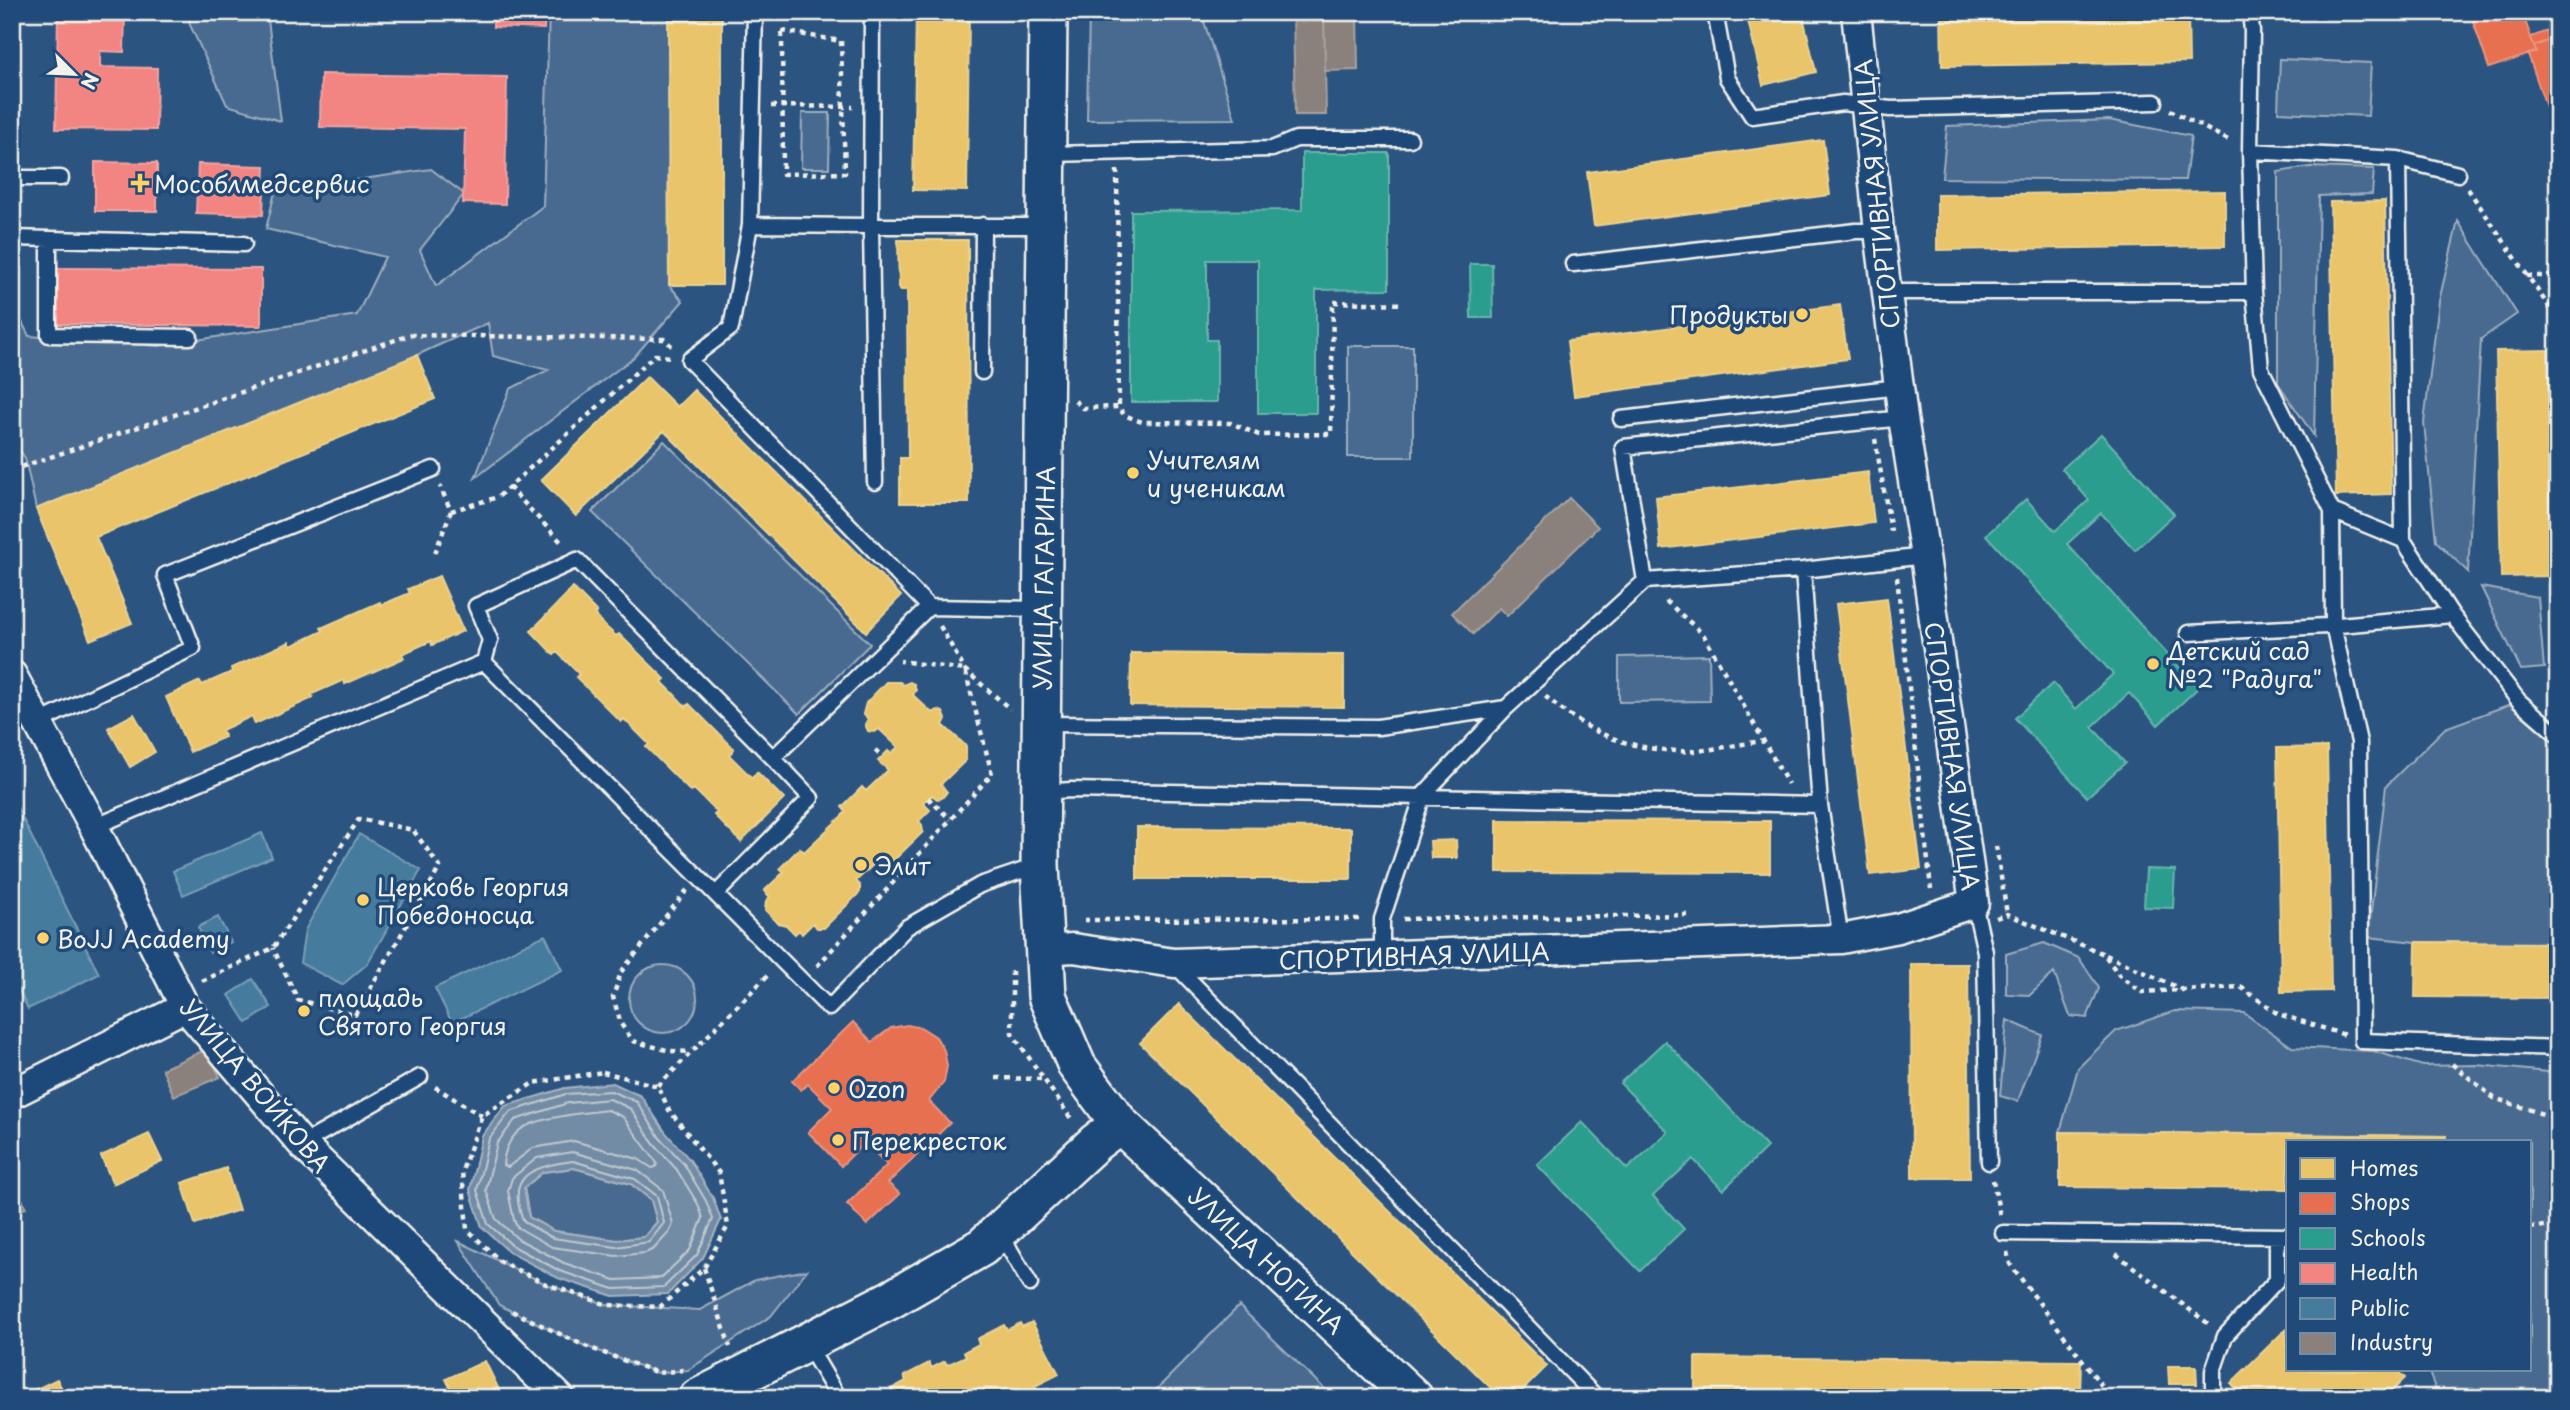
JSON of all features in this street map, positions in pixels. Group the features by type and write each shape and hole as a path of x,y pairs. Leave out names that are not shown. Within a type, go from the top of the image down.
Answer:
{"street":[{"name":"УЛИЦА ГАГАРИНА","path":"1048,12 1043,609 1028,718 1041,792 1043,950 1047,996 1077,1066 1120,1124"},
{"name":"СПОРТИВНАЯ УЛИЦА","path":"1043,950 1073,948 1174,963 1841,939 1898,928 1974,903 1886,292 1856,12"},
{"name":"УЛИЦА ВОЙКОВА","path":"12,676 94,827 181,999 302,1144 560,1398"},
{"path":"12,1094 181,999"},
{"path":"693,1384 735,1358 807,1344 982,1247 1096,1142 1120,1124"},
{"name":"УЛИЦА НОГИНА","path":"1120,1124 1414,1398"}],"lane":[{"path":"755,12 750,225 731,328 689,360 932,613"},
{"path":"872,12 871,226 875,482"},
{"path":"1715,12 1727,78 1752,116 1843,103 1890,109 2155,102"},
{"path":"2250,12 2254,292 2261,369 2332,511 2333,625 2358,742 2362,1041 2558,1048"},
{"path":"1047,154 1272,149 1296,139 1410,139"},
{"path":"2250,151 2398,159 2458,174"},
{"path":"2398,159 2403,540 2452,615 2519,701 2558,735"},
{"path":"12,178 61,178"},
{"path":"750,225 1046,226"},
{"path":"982,372 983,225"},
{"path":"1573,264 1856,231 1878,231"},
{"path":"12,239 244,244"},
{"path":"49,241 49,335 190,337"},
{"path":"1886,292 2254,292"},
{"path":"1621,419 1899,387"},
{"path":"1644,581 1623,447 1903,418"},
{"path":"37,723 193,648 164,575 433,469"},
{"path":"2332,511 2403,540"},
{"path":"1382,957 1382,919 1423,795 1506,708 1644,581 1803,570 1925,556"},
{"path":"484,662 490,640 476,606 578,560 811,798 716,894"},
{"path":"1803,570 1820,805 1841,939"},
{"path":"773,758 932,613 1043,609"},
{"path":"2188,633 2452,615"},
{"path":"94,827 484,662"},
{"path":"484,662 829,1008 907,927 980,885 1040,865"},
{"path":"1028,718 1378,727 1506,708"},
{"path":"1041,792 1070,790 1423,795 1820,805"},
{"path":"1974,903 1985,952 1989,1162"},
{"path":"1174,963 1597,1398"},
{"path":"302,1144 420,1077"},
{"path":"999,1231 1030,1284"},
{"path":"2003,1233 2283,1236 2283,1281 2225,1336 2213,1371 2213,1398"},
{"path":"807,1344 839,1398"}],"path":[{"path":"782,31 841,41 845,173 783,174 782,106 782,31"},
{"path":"2155,102 2250,151"},
{"path":"765,106 872,107"},
{"path":"1117,153 1119,407 1124,415 1142,422 1231,423 1259,435 1331,434 1333,302 1404,304"},
{"path":"2458,174 2558,320"},
{"path":"2526,276 2558,276"},
{"path":"12,470 411,335 664,339 689,360"},
{"path":"451,511 498,496 655,355 689,360"},
{"path":"1074,400 1083,408 1119,407"},
{"path":"1872,421 1896,561 1931,890"},
{"path":"433,469 451,511 435,553"},
{"path":"509,487 578,560"},
{"path":"1644,581 1703,634 1799,805"},
{"path":"817,966 992,774 965,670 932,613"},
{"path":"894,660 965,670 1028,718"},
{"path":"1532,685 1570,718 1619,742 1679,752 1764,741"},
{"path":"875,750 883,756"},
{"path":"928,799 950,820"},
{"path":"181,999 272,948 359,819 413,830 440,867 355,1015 298,1000 272,948"},
{"path":"691,1052 670,1051 633,1041 621,1024 612,997 621,971 698,876"},
{"path":"1073,920 1703,914"},
{"path":"2007,914 2182,989"},
{"path":"2104,954 2119,975 2142,992 2241,987 2278,1014 2362,1041"},
{"path":"658,1086 782,961"},
{"path":"2426,1043 2494,1098 2558,1119"},
{"path":"603,1072 658,1086 669,1110 719,1173 728,1226 704,1268 660,1307 608,1305 546,1284 501,1262 467,1230 462,1171 482,1116 533,1083 603,1072"},
{"path":"420,1077 482,1116"},
{"path":"996,1078 1044,1079"},
{"path":"1989,1162 2010,1264 2111,1398"},
{"path":"2532,1228 2558,1224"},
{"path":"2090,1234 2225,1336"},
{"path":"704,1268 735,1358"},
{"path":"511,1311 585,1346 693,1384"}],"shaded area":[{"path":"188,12 267,12 281,121 227,105 190,25"},
{"path":"549,12 668,12 669,285 683,301 634,357 475,478 510,389 548,370 493,356 488,323 417,355 36,509 25,458 12,440 12,302 29,336 158,346 357,315 385,257 266,229 275,192 431,169 464,194 420,250 436,286 543,206"},
{"path":"1089,12 1201,12 1235,119 1087,120"},
{"path":"2280,59 2371,63 2368,116 2278,112"},
{"path":"802,113 830,113 829,168 801,168"},
{"path":"2109,120 2191,136 2185,180 1942,178 1947,126"},
{"path":"2309,167 2374,169 2372,194 2319,196 2314,436 2278,383 2278,172"},
{"path":"2458,221 2517,314 2481,339 2468,572 2436,541 2424,423 2439,301"},
{"path":"1348,346 1413,346 1413,457 1348,457"},
{"path":"664,441 870,644 799,714 592,512"},
{"path":"2481,587 2538,597 2544,668 2521,670"},
{"path":"1709,655 1710,701 1619,702 1619,657"},
{"path":"2519,701 2558,735 2558,943 2416,942 2368,937 2386,786 2445,728"},
{"path":"2044,943 2079,958 2099,988 2087,1018 2070,1016 2054,973 2030,995 2006,994 2006,954"},
{"path":"670,965 691,980 697,992 695,1012 687,1023 670,1033 656,1033 639,1023 631,1012 629,992 639,975 650,967"},
{"path":"2175,1011 2244,1013 2292,1047 2373,1051 2423,1066 2477,1065 2548,1072 2558,1077 2558,1398 2439,1398 2429,1372 2532,1372 2532,1140 2445,1140 2445,1136 2060,1132 2078,1068 2116,1031"},
{"path":"2007,1020 2042,1035 2018,1101 2000,1096"},
{"path":"574,1168 631,1184 651,1200 657,1222 644,1237 617,1240 554,1231 529,1217 524,1188 543,1172"},
{"path":"458,1241 546,1284 608,1305 700,1310 755,1280 807,1270 771,1316 688,1370 658,1373 585,1346 499,1305"},
{"path":"1239,1306 1334,1398 1148,1398"}],"water":[{"path":"613,1083 641,1096 666,1133 690,1160 713,1198 721,1220 703,1258 668,1294 613,1296 558,1278 509,1252 482,1227 470,1190 482,1136 505,1106 565,1088","holes":["574,1168 631,1184 651,1200 657,1222 644,1237 617,1240 554,1231 529,1217 524,1188 543,1172"]}],"building: Homes":[{"path":"668,12 722,12 722,285 669,285"},
{"path":"916,12 969,12 967,191 913,190"},
{"path":"1746,12 1802,12 1816,72 1763,85"},
{"path":"2188,12 2189,62 1942,66 1941,14"},
{"path":"1823,140 1830,195 1594,226 1587,172"},
{"path":"2225,191 2225,246 1937,250 1937,195"},
{"path":"2385,201 2391,494 2336,496 2330,202"},
{"path":"898,240 968,240 969,503 900,503 900,458 908,458 907,290 899,290"},
{"path":"1840,305 1848,359 1574,396 1567,341"},
{"path":"2548,350 2552,576 2501,577 2496,351"},
{"path":"417,355 435,399 96,537 132,623 90,640 36,509"},
{"path":"647,377 677,407 694,390 901,596 866,632 664,431 576,516 541,480"},
{"path":"1868,472 1874,523 1661,549 1656,497"},
{"path":"439,576 463,631 432,645 431,641 402,654 404,658 345,684 344,680 312,694 313,698 255,724 252,716 222,730 225,737 190,752 166,697 200,681 202,685 232,672 231,668 289,642 291,646 323,631 321,628 380,602 381,605 410,593 408,589"},
{"path":"573,588 597,612 594,614 605,626 616,636 619,634 665,679 662,682 686,707 689,704 734,749 729,755 752,778 757,772 784,799 741,842 714,815 717,812 694,789 691,792 646,747 649,744 624,719 621,722 576,677 579,674 557,652 554,655 531,631"},
{"path":"1887,598 1921,869 1870,875 1836,604"},
{"path":"1131,653 1344,655 1344,707 1130,705"},
{"path":"886,682 914,684 916,690 913,695 932,713 938,710 943,712 946,719 943,725 966,746 966,760 941,784 947,792 942,798 937,799 932,795 923,803 930,810 919,821 923,832 886,868 875,863 856,881 860,885 860,892 824,928 817,928 813,923 802,934 799,930 795,934 765,910 766,901 770,897 764,891 784,872 780,868 800,848 804,852 846,812 842,807 862,787 866,791 888,770 878,761 888,751 891,754 898,747 879,729 875,732 868,731 865,724 868,719 863,714 866,703"},
{"path":"134,714 155,752 130,767 108,728"},
{"path":"2327,747 2331,991 2281,992 2277,748"},
{"path":"1497,820 1770,821 1770,873 1497,872"},
{"path":"1137,827 1351,828 1351,879 1137,879"},
{"path":"1456,840 1457,858 1431,858 1430,841"},
{"path":"2416,942 2558,943 2558,998 2415,997"},
{"path":"1911,964 1968,964 1970,1178 1912,1178"},
{"path":"1179,1004 1547,1366 1515,1398 1501,1398 1140,1043"},
{"path":"2060,1132 2446,1136 2445,1140 2286,1140 2286,1189 2060,1187"},
{"path":"149,1134 162,1161 113,1184 101,1156"},
{"path":"226,1168 239,1210 195,1224 182,1183"},
{"path":"1032,1322 1059,1374 1035,1386 1038,1391 1025,1398 884,1398 893,1392 891,1389 906,1381 904,1376 929,1363 932,1368 945,1361 947,1365 966,1356 964,1352 979,1344 977,1339 1004,1325 1007,1330 1020,1323 1022,1327"},
{"path":"2286,1329 2286,1372 2398,1372 2405,1378 2385,1398 2245,1398 2231,1383"},
{"path":"1695,1357 2081,1361 2080,1398 1695,1398"},
{"path":"485,1361 503,1398 455,1398 446,1379"},
{"path":"2168,1366 2196,1366 2197,1384 2169,1384"},
{"path":"57,1379 66,1397 28,1398 26,1394"}],"building: Shops":[{"path":"2470,12 2522,12 2536,52 2489,68"},
{"path":"2558,27 2558,52 2553,39 2534,46 2531,37"},
{"path":"2553,39 2558,52 2558,141 2528,54 2536,52 2534,46"},
{"path":"853,1022 872,1042 891,1028 907,1025 922,1028 936,1037 944,1050 947,1066 944,1082 929,1101 950,1123 888,1183 900,1194 867,1225 847,1204 887,1165 865,1142 841,1166 808,1132 832,1108 808,1084 801,1090 792,1081"}],"building: Schools":[{"path":"1302,153 1389,153 1389,289 1316,290 1316,413 1258,413 1258,260 1207,260 1207,340 1217,340 1217,402 1131,402 1131,211 1302,210"},
{"path":"1470,264 1492,264 1493,318 1471,318"},
{"path":"2101,434 2174,514 2135,550 2101,513 2067,544 2198,688 2158,725 2129,693 2092,727 2125,763 2087,797 2015,718 2053,683 2076,709 2113,674 1986,535 2026,499 2055,531 2089,500 2062,469"},
{"path":"2146,869 2175,870 2173,908 2144,907"},
{"path":"1665,1041 1767,1147 1723,1190 1693,1159 1653,1196 1684,1229 1640,1271 1537,1165 1582,1122 1627,1169 1668,1132 1620,1083"}],"building: Health":[{"path":"58,12 125,12 124,52 100,51 100,67 157,68 156,130 56,129"},
{"path":"493,12 545,12 544,29 493,27"},
{"path":"321,74 507,77 505,204 463,203 465,129 320,127"},
{"path":"95,162 157,163 157,211 95,211"},
{"path":"198,164 265,166 263,215 196,213"},
{"path":"56,268 261,269 261,326 55,324"}],"building: Public":[{"path":"13,799 99,974 28,1009 12,977"},
{"path":"262,833 272,857 183,895 173,871"},
{"name":"Церковь Георгия Победоносца","path":"359,834 421,870 367,964 342,985 300,963 305,930"},
{"path":"218,917 231,942 210,953 198,927"},
{"path":"545,935 562,970 452,1023 435,988"},
{"path":"253,979 271,1007 247,1023 229,995"}],"building: Industry":[{"path":"1293,12 1324,12 1326,115 1295,115"},
{"path":"1324,12 1357,12 1358,70 1325,71"},
{"path":"1569,498 1598,527 1507,616 1499,608 1473,634 1452,613"},
{"path":"207,1049 220,1077 174,1096 162,1069"},
{"path":"14,1182 26,1208 12,1214 12,1183"}],"place":[{"name":"Мособлмедсервис","path":"140,183"},
{"name":"Продукты","path":"1802,314"},
{"name":"Учителям и ученикам","path":"1133,473"},
{"name":"Детский сад №2 \"Радуга\"","path":"2153,664"},
{"name":"Элит","path":"861,865"},
{"name":"Церковь Георгия Победоносца","path":"363,900"},
{"name":"BoJJ Academy","path":"43,938"},
{"name":"площадь Святого Георгия","path":"304,1011"},
{"name":"Ozon","path":"834,1088"},
{"name":"Перекресток","path":"838,1140"}]}
